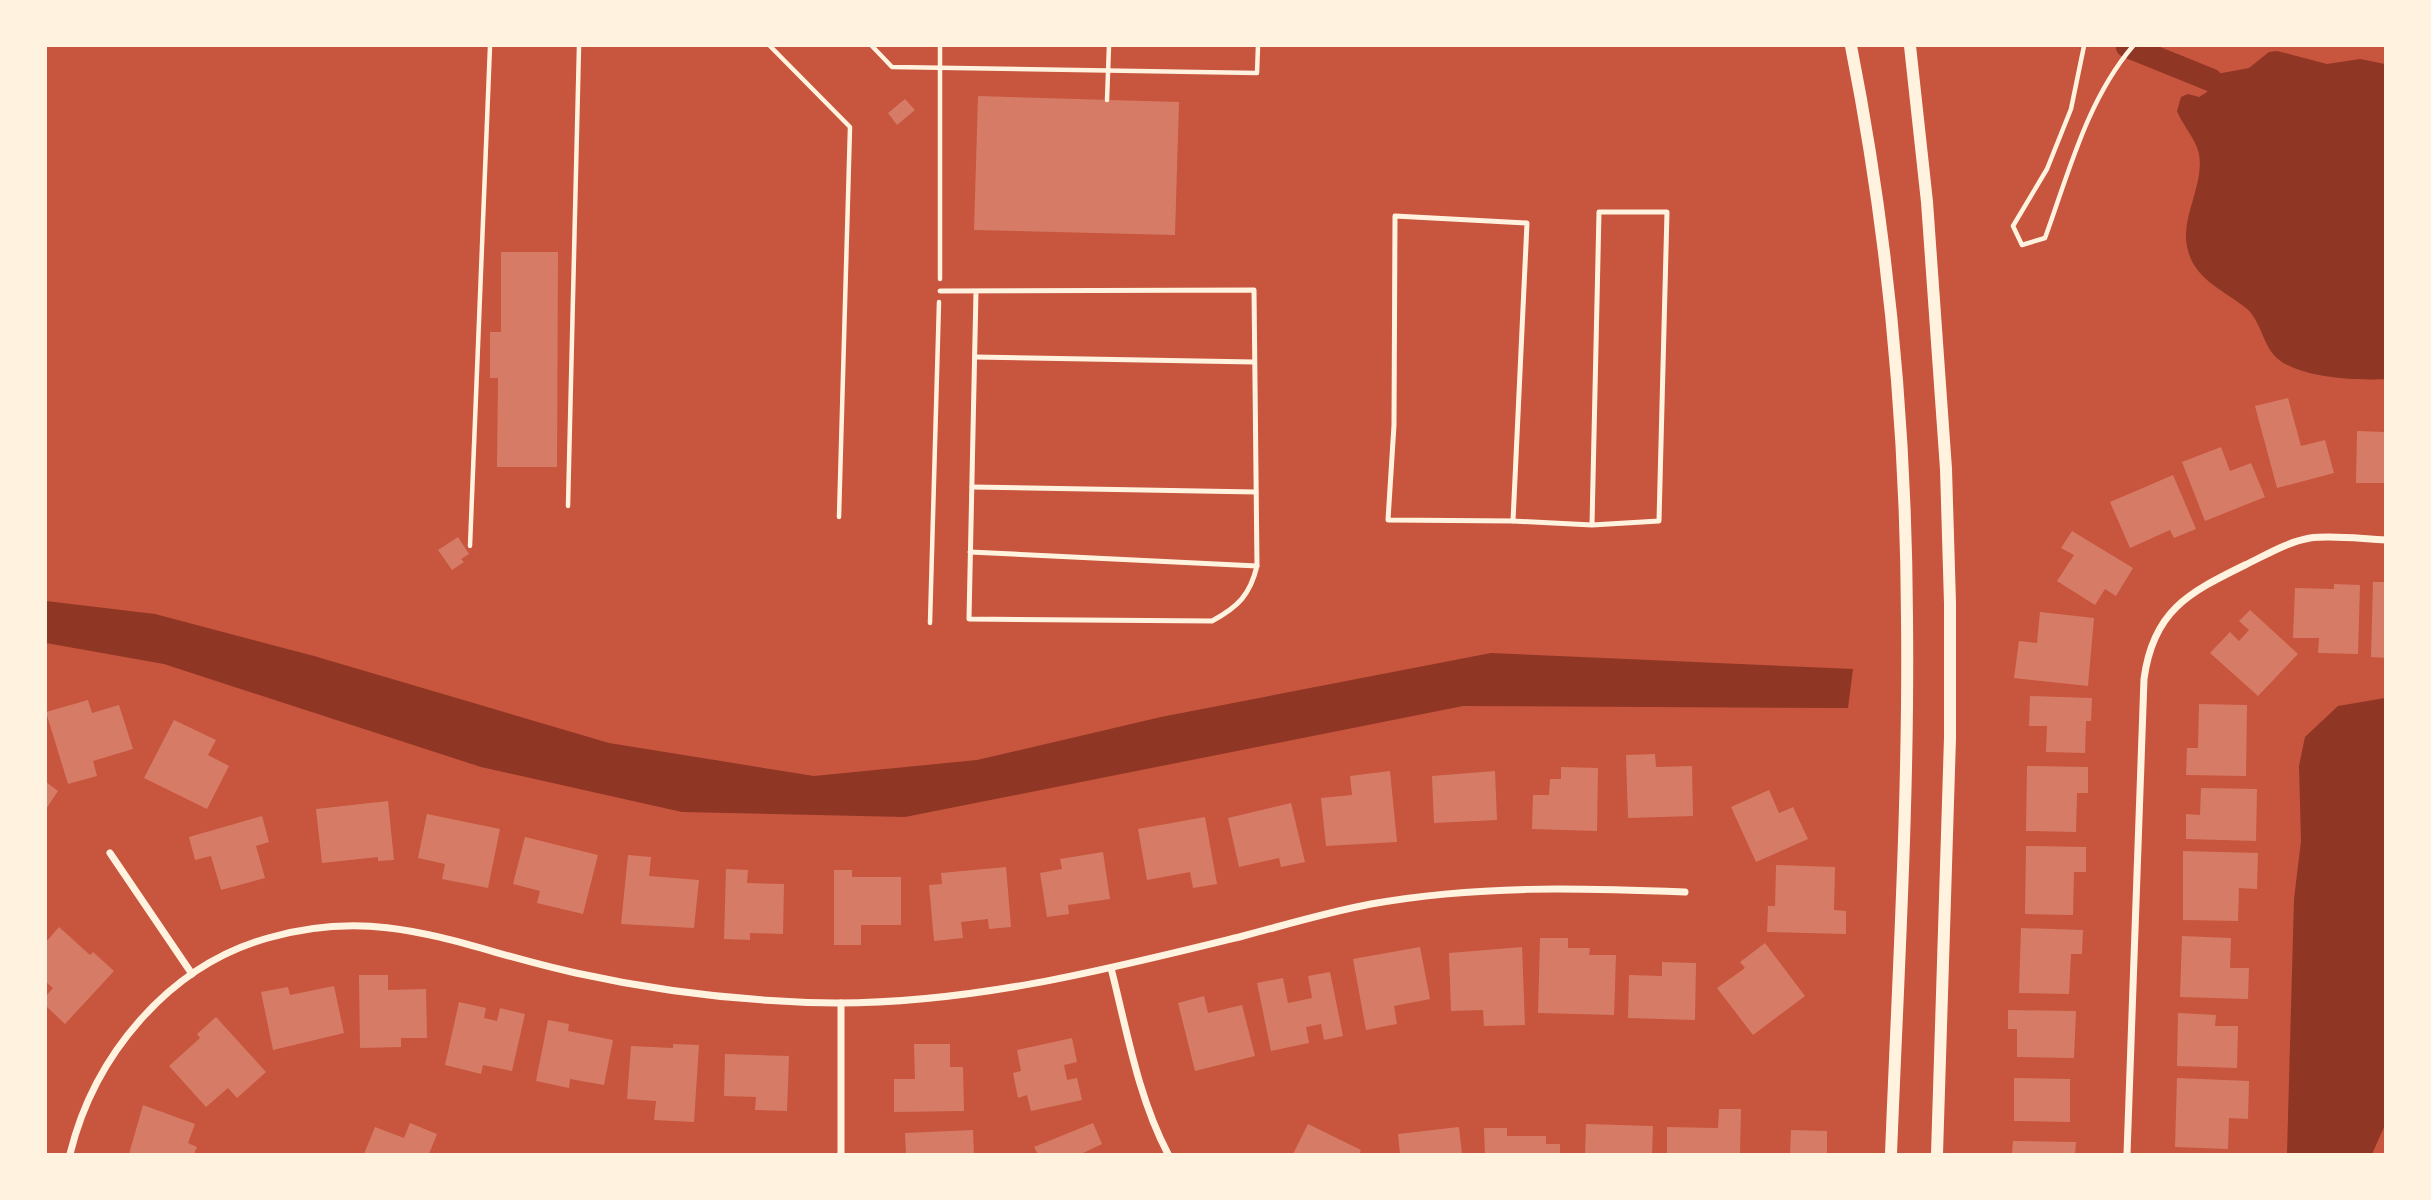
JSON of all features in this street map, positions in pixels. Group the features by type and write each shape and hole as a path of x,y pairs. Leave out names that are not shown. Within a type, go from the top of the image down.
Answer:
{"street":[{"path":"1851,46 1878,218 1893,350 1903,484 1907,751 1891,1154"},
{"path":"1910,46 1927,202 1946,469 1950,603 1950,738 1937,1154"},
{"path":"2127,1154 2144,679 2151,644 2169,613 2196,589 2282,546 2314,538 2385,540"},
{"path":"110,853 192,974"},
{"path":"70,1154 82,1114 98,1079 119,1045 144,1015 192,974 225,955 261,940 338,924 377,924 415,930 571,972 646,987 722,997 841,1003 994,991 1111,968 1365,905 1431,894 1497,888 1685,892"},
{"path":"1111,968 1144,1097 1154,1129 1168,1154"},
{"path":"841,1003 841,1154"}],"lane":[{"path":"1513,522 1527,223 1395,216 1394,425 1388,520 1592,525 1659,522 1667,212 1599,212 1592,525"},
{"path":"940,291 1254,290 1257,566 1251,591 1233,610 1212,621 969,619 976,291"},
{"path":"975,357 1254,362"},
{"path":"972,487 1256,492"},
{"path":"970,552 1257,566"}],"path":[{"path":"470,546 490,46"},
{"path":"568,506 579,46"},
{"path":"769,46 850,127 839,517"},
{"path":"872,46 892,67 1257,73 1258,46"},
{"path":"930,622 940,291 940,46"},
{"path":"1107,100 1109,46"},
{"path":"2084,46 2071,109 2048,169 2013,226 2022,245 2045,237 2090,115 2115,67 2133,46"}],"shaded area":[{"path":"2277,51 2327,64 2360,59 2385,64 2385,379 2326,376 2309,373 2282,362 2269,348 2251,313 2205,278 2189,254 2186,229 2200,167 2198,149 2177,111 2181,97 2188,94 2199,97 2207,92 2211,75 2249,68 2269,52"},
{"path":"46,601 155,614 314,656 609,743 814,776 977,760 1161,717 1491,653 1853,669 1848,708 1463,706 905,817 682,812 481,767 164,664 46,643"},
{"path":"2385,698 2385,1125 2372,1154 2287,1154 2294,899 2301,841 2299,766 2305,737 2338,706"}],"building":[{"path":"978,96 1179,102 1175,235 974,230"},
{"path":"905,99 915,110 897,125 888,113"},
{"path":"501,252 558,252 557,467 497,467 498,378 490,378 490,332 501,332"},
{"path":"2288,398 2301,446 2325,440 2334,473 2277,488 2255,406"},
{"path":"2357,431 2386,432 2386,483 2356,483"},
{"path":"2221,447 2230,471 2251,463 2265,497 2205,521 2182,462"},
{"path":"2173,475 2196,529 2174,538 2170,530 2130,548 2110,502"},
{"path":"2072,531 2133,568 2116,596 2105,589 2095,605 2057,581 2074,555 2061,548"},
{"path":"458,537 469,554 461,559 464,562 452,570 438,550"},
{"path":"2373,582 2386,582 2386,658 2371,657"},
{"path":"2334,584 2360,585 2358,654 2318,653 2319,638 2293,638 2295,588 2334,589"},
{"path":"2250,610 2298,654 2258,696 2210,653 2230,632 2239,641 2249,630 2239,621"},
{"path":"2040,612 2094,618 2088,686 2014,678 2019,641 2037,643"},
{"path":"2030,696 2092,698 2091,721 2086,721 2085,753 2046,752 2047,726 2029,726"},
{"path":"88,700 92,713 119,705 133,749 93,761 97,776 68,784 46,712"},
{"path":"2199,704 2247,705 2246,776 2186,775 2187,748 2198,748"},
{"path":"174,720 216,740 208,755 229,766 207,809 144,778"},
{"path":"1655,754 1656,767 1692,766 1693,816 1628,818 1626,755"},
{"path":"2027,766 2088,767 2088,793 2077,793 2076,832 2026,831"},
{"path":"1561,767 1598,768 1597,831 1532,829 1533,795 1549,795 1550,779 1561,779"},
{"path":"1390,771 1397,842 1326,846 1321,798 1352,795 1350,776"},
{"path":"1495,771 1497,820 1434,823 1432,776"},
{"path":"46,782 58,791 46,809"},
{"path":"2201,788 2257,789 2256,841 2186,839 2186,814 2200,815"},
{"path":"1769,790 1779,813 1793,807 1808,839 1756,862 1731,807"},
{"path":"388,801 394,860 378,861 378,857 322,863 316,809"},
{"path":"1291,803 1305,862 1281,867 1279,858 1239,867 1228,818"},
{"path":"427,814 500,829 488,888 442,879 445,864 418,858"},
{"path":"262,816 269,842 256,846 265,878 221,890 211,856 195,860 189,837"},
{"path":"1205,817 1217,884 1193,888 1190,872 1147,880 1138,829"},
{"path":"525,837 598,855 583,914 537,903 540,891 513,884"},
{"path":"2026,846 2086,847 2086,872 2074,872 2073,915 2025,914"},
{"path":"2183,851 2258,853 2257,889 2239,888 2238,921 2183,920"},
{"path":"1103,852 1110,899 1068,905 1069,914 1047,917 1040,873 1062,869 1060,859"},
{"path":"628,855 651,857 649,876 699,880 694,928 621,924"},
{"path":"1776,865 1835,867 1834,910 1846,911 1846,934 1767,932 1768,906 1775,906"},
{"path":"1006,867 1011,927 989,929 988,919 961,922 963,938 934,941 929,885 942,884 941,873"},
{"path":"726,869 748,870 747,883 784,884 783,934 750,933 750,940 724,939"},
{"path":"834,870 852,870 852,877 901,877 901,925 861,925 861,945 834,945"},
{"path":"59,927 90,955 93,952 114,971 65,1024 46,1006 46,996 53,988 46,982 46,942"},
{"path":"2021,928 2083,930 2082,954 2071,954 2069,994 2019,993"},
{"path":"2182,936 2231,938 2230,968 2249,968 2248,999 2180,997"},
{"path":"1540,938 1568,938 1568,948 1590,948 1589,955 1616,955 1614,1015 1538,1013"},
{"path":"1765,943 1805,996 1753,1035 1717,988 1745,968 1740,962"},
{"path":"1420,947 1430,999 1394,1006 1397,1024 1366,1030 1353,959"},
{"path":"1522,947 1525,1025 1484,1026 1483,1010 1451,1011 1449,953"},
{"path":"1662,962 1696,963 1695,1020 1628,1018 1629,975 1662,976"},
{"path":"1330,972 1343,1036 1324,1040 1321,1024 1306,1027 1309,1043 1271,1051 1257,983 1283,978 1288,1003 1312,998 1308,976"},
{"path":"359,975 388,975 388,990 426,989 427,1038 401,1038 401,1047 360,1048"},
{"path":"334,986 344,1033 273,1050 261,992 288,987 290,995"},
{"path":"1204,996 1208,1013 1242,1005 1255,1056 1195,1071 1178,1003"},
{"path":"459,1002 486,1008 484,1018 497,1021 500,1008 525,1014 512,1071 483,1065 481,1074 445,1065"},
{"path":"2008,1010 2076,1011 2074,1058 2017,1057 2017,1029 2008,1029"},
{"path":"2178,1013 2216,1015 2215,1026 2238,1026 2237,1068 2177,1066"},
{"path":"216,1017 266,1072 237,1098 228,1088 206,1107 169,1066 200,1038 197,1034"},
{"path":"548,1020 569,1024 568,1031 613,1040 604,1085 570,1079 569,1088 536,1081"},
{"path":"1072,1038 1077,1062 1064,1065 1067,1080 1077,1078 1082,1100 1031,1111 1027,1095 1018,1098 1013,1073 1021,1071 1017,1050"},
{"path":"673,1044 699,1045 694,1122 654,1120 656,1101 627,1099 631,1046 673,1048"},
{"path":"914,1044 950,1044 950,1067 963,1067 964,1111 894,1112 894,1079 915,1079"},
{"path":"725,1054 789,1056 787,1111 755,1110 756,1097 724,1096"},
{"path":"2014,1078 2070,1079 2070,1122 2014,1121"},
{"path":"2177,1078 2249,1081 2248,1119 2229,1118 2228,1149 2175,1147"},
{"path":"143,1105 195,1124 188,1143 197,1147 194,1154 129,1154"},
{"path":"1719,1109 1741,1109 1740,1154 1667,1154 1667,1127 1718,1128"},
{"path":"410,1123 437,1134 429,1154 364,1154 375,1127 404,1138"},
{"path":"1093,1123 1102,1144 1081,1154 1038,1154 1034,1147"},
{"path":"1308,1124 1361,1150 1359,1154 1293,1154"},
{"path":"1586,1124 1653,1126 1652,1154 1585,1154"},
{"path":"1459,1127 1462,1154 1400,1154 1398,1134"},
{"path":"1484,1128 1507,1128 1507,1136 1546,1136 1546,1144 1560,1144 1560,1154 1485,1154"},
{"path":"973,1130 974,1154 906,1154 905,1133"},
{"path":"1791,1130 1827,1131 1827,1154 1790,1154"},
{"path":"2013,1141 2076,1142 2075,1154 2012,1154"}],"waterway":[{"path":"2127,46 2211,80"}]}
